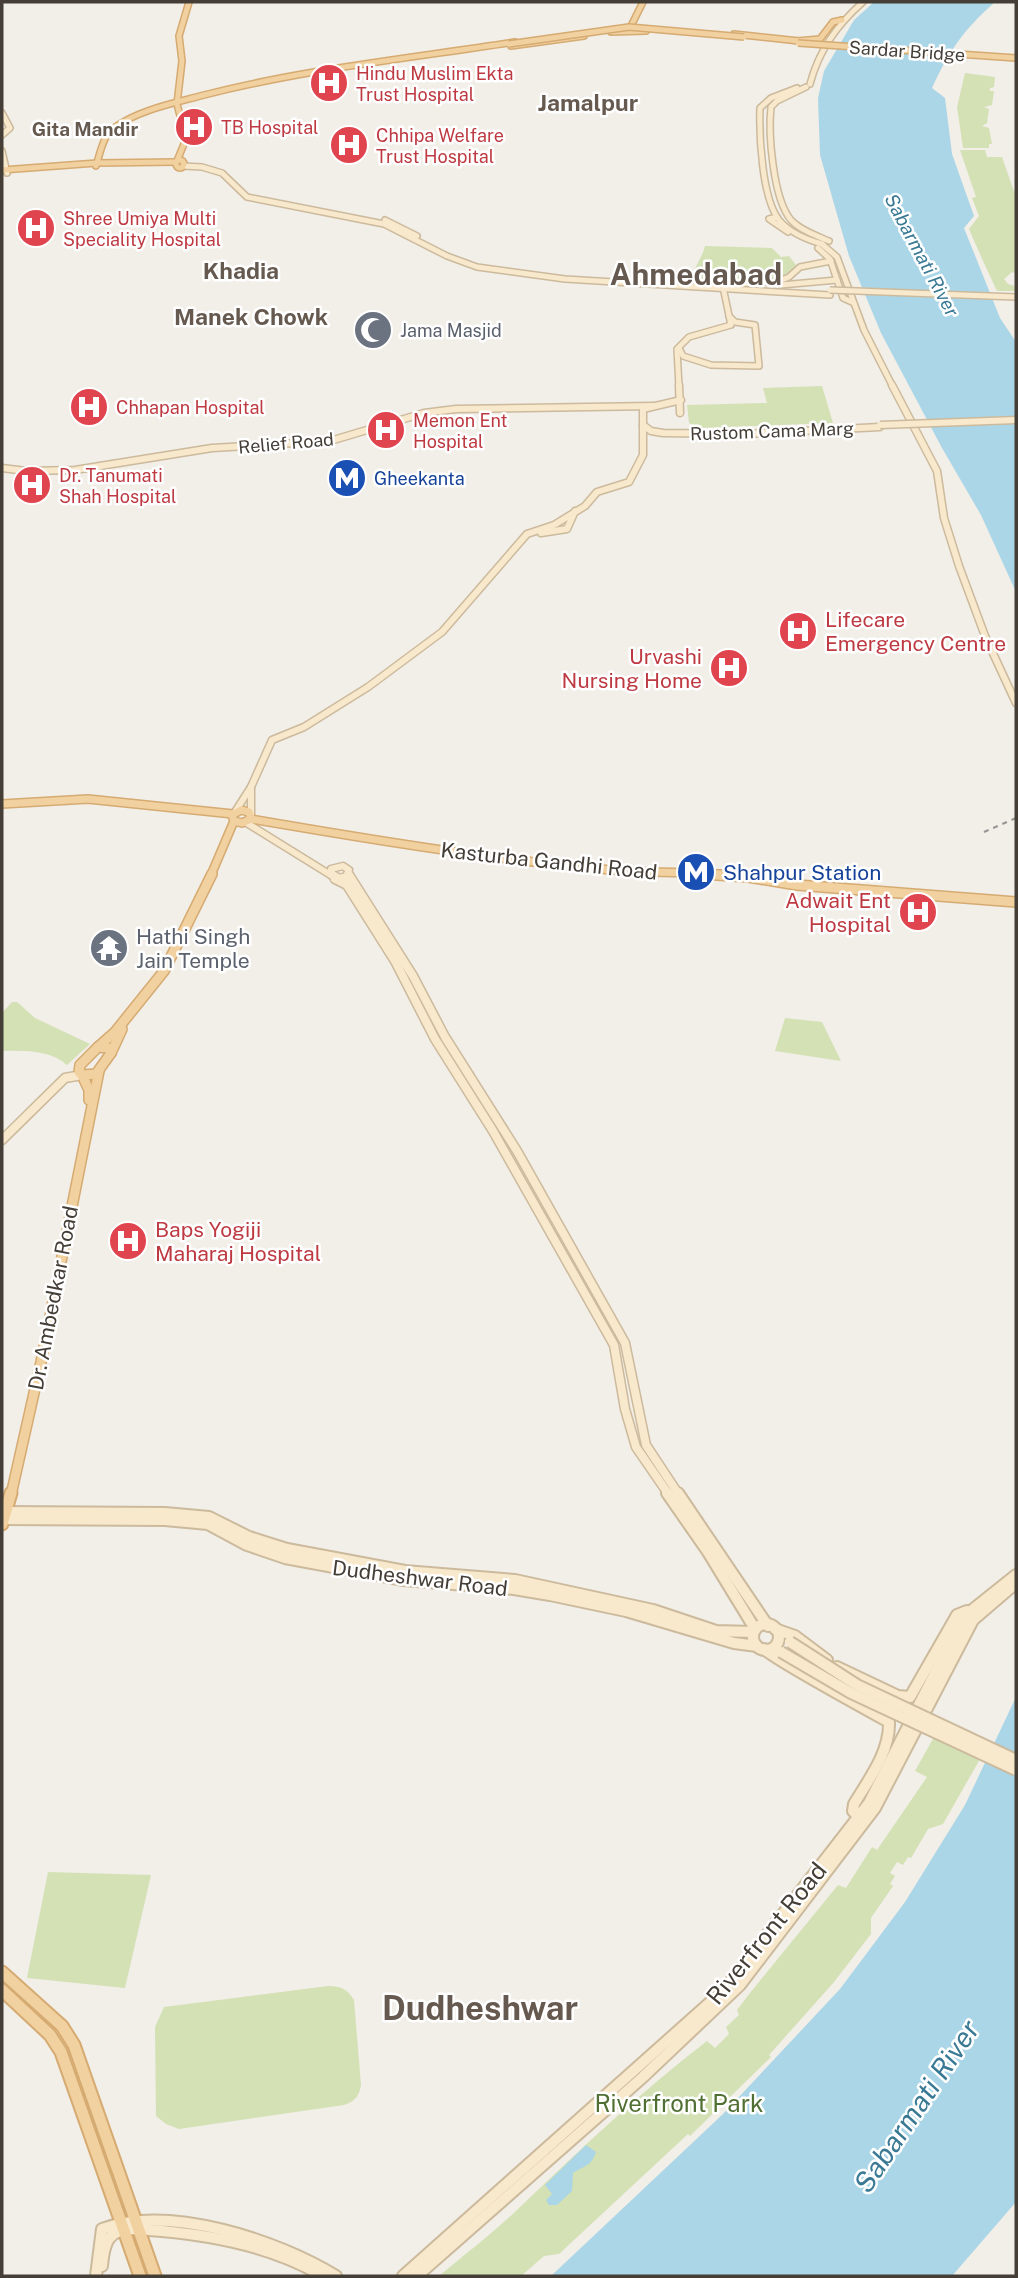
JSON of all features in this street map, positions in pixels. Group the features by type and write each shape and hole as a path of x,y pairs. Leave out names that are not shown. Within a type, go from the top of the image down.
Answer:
{"main road":[{"path":"176,161 186,139 175,96 175,36 183,2"},
{"path":"178,104 181,62 179,36 189,2"},
{"path":"631,28 644,2"},
{"path":"861,2 840,20 804,85 769,107 767,115 771,162 783,216 837,257 852,302 937,471 943,489 943,514 962,576 1001,674 1016,703"},
{"path":"798,42 820,39 833,22 840,20"},
{"path":"97,164 108,133 133,117 265,81 631,28 762,39"},
{"path":"506,45 630,29 762,39"},
{"name":"Sardar Bridge","path":"762,39 1016,57"},
{"path":"804,85 771,98 761,108 763,158 777,217 790,228 822,244 831,242"},
{"path":"804,85 771,107 770,126 785,212 790,219 831,242 840,256 875,347 942,471 947,490 948,514 981,613 1016,696"},
{"path":"2,113 10,127 3,134"},
{"path":"2,151 4,172 176,161 225,172 252,195 391,221 448,252 481,264 723,290 837,280"},
{"path":"97,164 176,161"},
{"path":"777,217 769,219 779,228 818,248 831,261 843,298 852,302"},
{"path":"727,326 731,325 723,290 726,285 781,281 800,267 831,261"},
{"path":"737,289 1016,299"},
{"path":"679,370 688,365 759,366 754,324 735,322 729,316"},
{"path":"678,346 689,337 727,326 748,325 754,335"},
{"path":"678,346 683,356 710,365"},
{"path":"678,346 682,425"},
{"name":"Relief Road","path":"2,468 22,471 70,468 165,457 198,450 330,441 424,413 456,409 639,408 681,400"},
{"path":"655,406 672,408 680,413"},
{"path":"81,1070 88,1076 99,1071 119,1034 167,972 242,818 251,787 272,740 304,727 368,687 442,632 527,534 560,521 591,502 597,492 629,482 643,456 643,425 639,408"},
{"path":"880,426 1016,421"},
{"name":"Rustom Cama Marg","path":"643,425 651,431 663,433 745,433 880,426"},
{"name":"Rustom Cama Marg","path":"663,433 675,431 682,425 702,430 880,426"},
{"path":"644,442 651,436 663,433"},
{"path":"527,534 567,529 572,523 575,511"},
{"path":"560,521 572,523"},
{"path":"548,527 555,532"},
{"path":"251,787 238,803 242,818 347,885 395,961 435,1039 481,1111 597,1311 618,1356 625,1409 636,1447 708,1552 754,1631 752,1639 851,1693 1016,1770"},
{"name":"Kasturba Gandhi Road","path":"2,805 88,801 242,818 552,864 1016,900"},
{"path":"2,1138 65,1078 81,1070 164,971 242,818"},
{"path":"332,874 346,867 413,976 445,1037 517,1151 613,1320 630,1356 641,1430 646,1445 774,1630 779,1641 768,1649"},
{"path":"332,874 349,875"},
{"path":"98,1047 108,1048 111,1052"},
{"name":"Dr. Ambedkar Road","path":"3,1516 89,1096 81,1070"},
{"name":"Dr. Ambedkar Road","path":"3,1516 16,1476 41,1362 99,1071"},
{"name":"Dudheshwar Road","path":"3,1516 165,1520 208,1524 247,1545 285,1558 404,1580 514,1590 627,1608 716,1632 774,1630"},
{"path":"974,1613 1016,1575"},
{"path":"774,1630 795,1636 851,1675 906,1698 914,1693 957,1615 974,1613 1016,1583"},
{"name":"Dudheshwar Road","path":"627,1608 734,1643 768,1649"},
{"name":"Riverfront Road","path":"416,2276 643,2077 725,2000 770,1949 872,1805 954,1643 974,1613"},
{"path":"774,1630 857,1685 1016,1760"},
{"path":"768,1649 767,1654 795,1667 889,1722 891,1731 884,1748 854,1804 853,1811 862,1820"},
{"name":"Riverfront Road","path":"403,2276 724,1990 862,1820"},
{"path":"2,1972 62,2026 74,2045 155,2276"},
{"path":"2,1990 50,2035 61,2052 140,2276"},
{"path":"138,2225 226,2239 270,2251 323,2276"},
{"path":"98,2276 106,2238 121,2226 138,2225 217,2229 275,2245 336,2276"}],"green space":[{"path":"965,73 995,77 994,87 990,88 990,91 994,91 992,105 984,107 989,109 987,123 982,126 989,128 992,144 989,144 989,148 963,148 957,107"},
{"path":"960,150 985,150 987,157 1002,157 1016,197 1015,273 1012,272 1004,279 1015,286 1015,291 997,291 969,229 979,216 972,198 976,197"},
{"path":"705,246 772,248 781,257 789,256 796,265 788,273 764,281 734,284 694,282 694,272"},
{"path":"822,386 833,423 701,428 689,423 687,405 767,403 763,388"},
{"path":"12,1002 17,1002 35,1018 90,1044 67,1065 45,1054 2,1051 2,1013"},
{"path":"785,1018 822,1022 841,1061 775,1051"},
{"name":"Riverfront Park","path":"934,1737 980,1759 943,1824 928,1829 911,1858 908,1857 903,1865 897,1862 890,1873 895,1876 890,1884 893,1886 871,1918 871,1934 834,1982 769,2055 771,2057 690,2136 688,2134 559,2254 544,2256 521,2276 439,2276 489,2235 658,2080 707,2041 715,2048 729,2034 726,2027 739,2015 737,2010 750,1993 838,1885 846,1888 872,1847 877,1850 927,1777 915,1771"},
{"path":"48,1872 151,1875 125,1988 27,1978"},
{"path":"328,1986 343,1989 354,2000 361,2085 354,2100 344,2105 179,2129 156,2116 155,2027 164,2007"}],"water":[{"name":"Sabarmati River","path":"874,2 995,2 958,41 932,88 945,98 952,154 974,216 964,228 1000,318 1016,342 1016,592 981,515 881,333 849,256 820,155 818,98 824,71 854,20"},
{"name":"Sabarmati River","path":"1016,1697 1016,2202 952,2276 551,2276 723,2114 840,1989 905,1902 965,1805"},
{"path":"586,2145 596,2152 592,2160 573,2173 572,2191 557,2205 549,2205 546,2200 552,2194 545,2185"}],"railway":[{"path":"984,832 1016,818"}],"place":[{"name":"Hindu Muslim Ekta Trust Hospital","path":"329,83"},
{"name":"TB Hospital","path":"194,127"},
{"name":"Chhipa Welfare Trust Hospital","path":"349,145"},
{"name":"Shree Umiya Multi Speciality Hospital","path":"36,228"},
{"name":"Jama Masjid","path":"373,330"},
{"name":"Chhapan Hospital","path":"89,407"},
{"name":"Memon Ent Hospital","path":"386,430"},
{"name":"Gheekanta","path":"347,478"},
{"name":"Dr. Tanumati Shah Hospital","path":"32,485"},
{"name":"Lifecare Emergency Centre","path":"798,631"},
{"name":"Urvashi Nursing Home","path":"729,668"},
{"name":"Shahpur Station","path":"696,872"},
{"name":"Adwait Ent Hospital","path":"918,912"},
{"name":"Hathi Singh Jain Temple","path":"109,948"},
{"name":"Baps Yogiji Maharaj Hospital","path":"128,1241"}],"district":[{"name":"Jamalpur","path":"588,102"},
{"name":"Gita Mandir","path":"85,129"},
{"name":"Khadia","path":"241,270"},
{"name":"Ahmedabad","path":"696,274"},
{"name":"Manek Chowk","path":"251,316"},
{"name":"Dudheshwar","path":"480,2008"}]}
